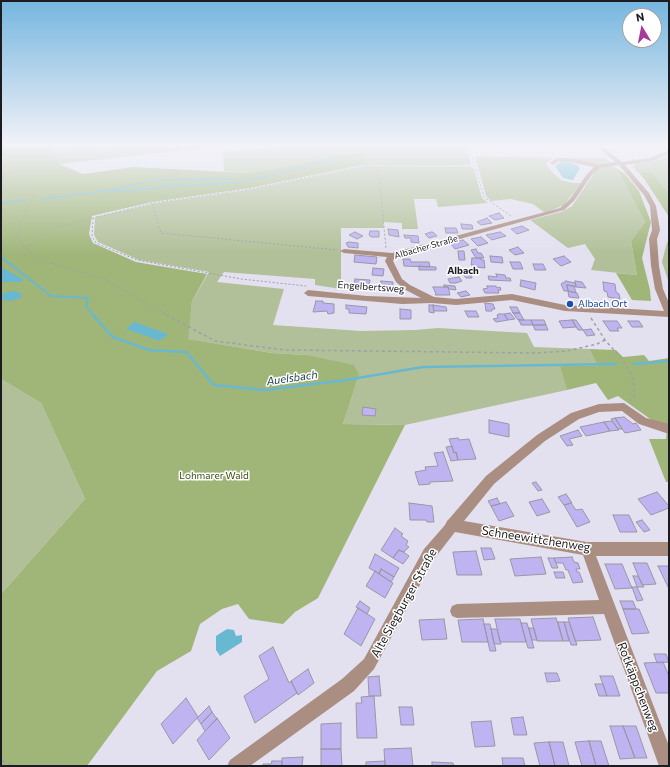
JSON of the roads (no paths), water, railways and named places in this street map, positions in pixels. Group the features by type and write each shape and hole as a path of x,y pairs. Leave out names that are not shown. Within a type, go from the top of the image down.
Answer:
{"street":[{"name":"Albacher Straße","path":"584,182 568,205 562,209 389,254 390,264 399,280 407,287 432,300 456,302 512,297 565,308 669,314"},
{"path":"636,182 647,194 653,206 656,230 653,239 655,266 659,289 669,314"},
{"path":"344,251 389,254"},
{"name":"Engelbertsweg","path":"423,296 310,290 367,299 416,301 432,300"},
{"name":"Alte Siegburger Straße","path":"236,766 348,685 369,664 429,554 490,480 541,438 574,416 599,408 624,407 643,421 669,429"},
{"name":"Schneewittchenweg","path":"451,526 587,549 669,549"},
{"name":"Rotkäppchenweg","path":"587,549 668,766"},
{"path":"457,611 608,607"}],"water":[{"path":"1,267 24,280 20,282 1,282"},
{"path":"14,291 22,294 21,298 10,301 1,299 1,295"},
{"path":"134,322 168,334 160,341 126,329"},
{"path":"227,629 234,630 236,636 242,635 242,642 220,656 216,650 216,636"}],"waterway":[{"path":"113,189 148,182"},
{"path":"43,199 111,190 131,191 161,187 245,182"},
{"path":"1,203 27,200"},
{"name":"Auelsbach","path":"1,257 51,296 88,298 86,306 94,316"},
{"name":"Auelsbach","path":"93,315 113,337 149,350 186,352 214,385 265,390 346,380 423,367 616,364"},
{"name":"Auelsbach","path":"634,364 669,361"}],"place":[{"name":"Albach Ort","path":"570,304"}],"district":[{"name":"Albach","path":"463,271"}],"park label":[{"name":"Lohmarer Wald","path":"214,476"}]}
